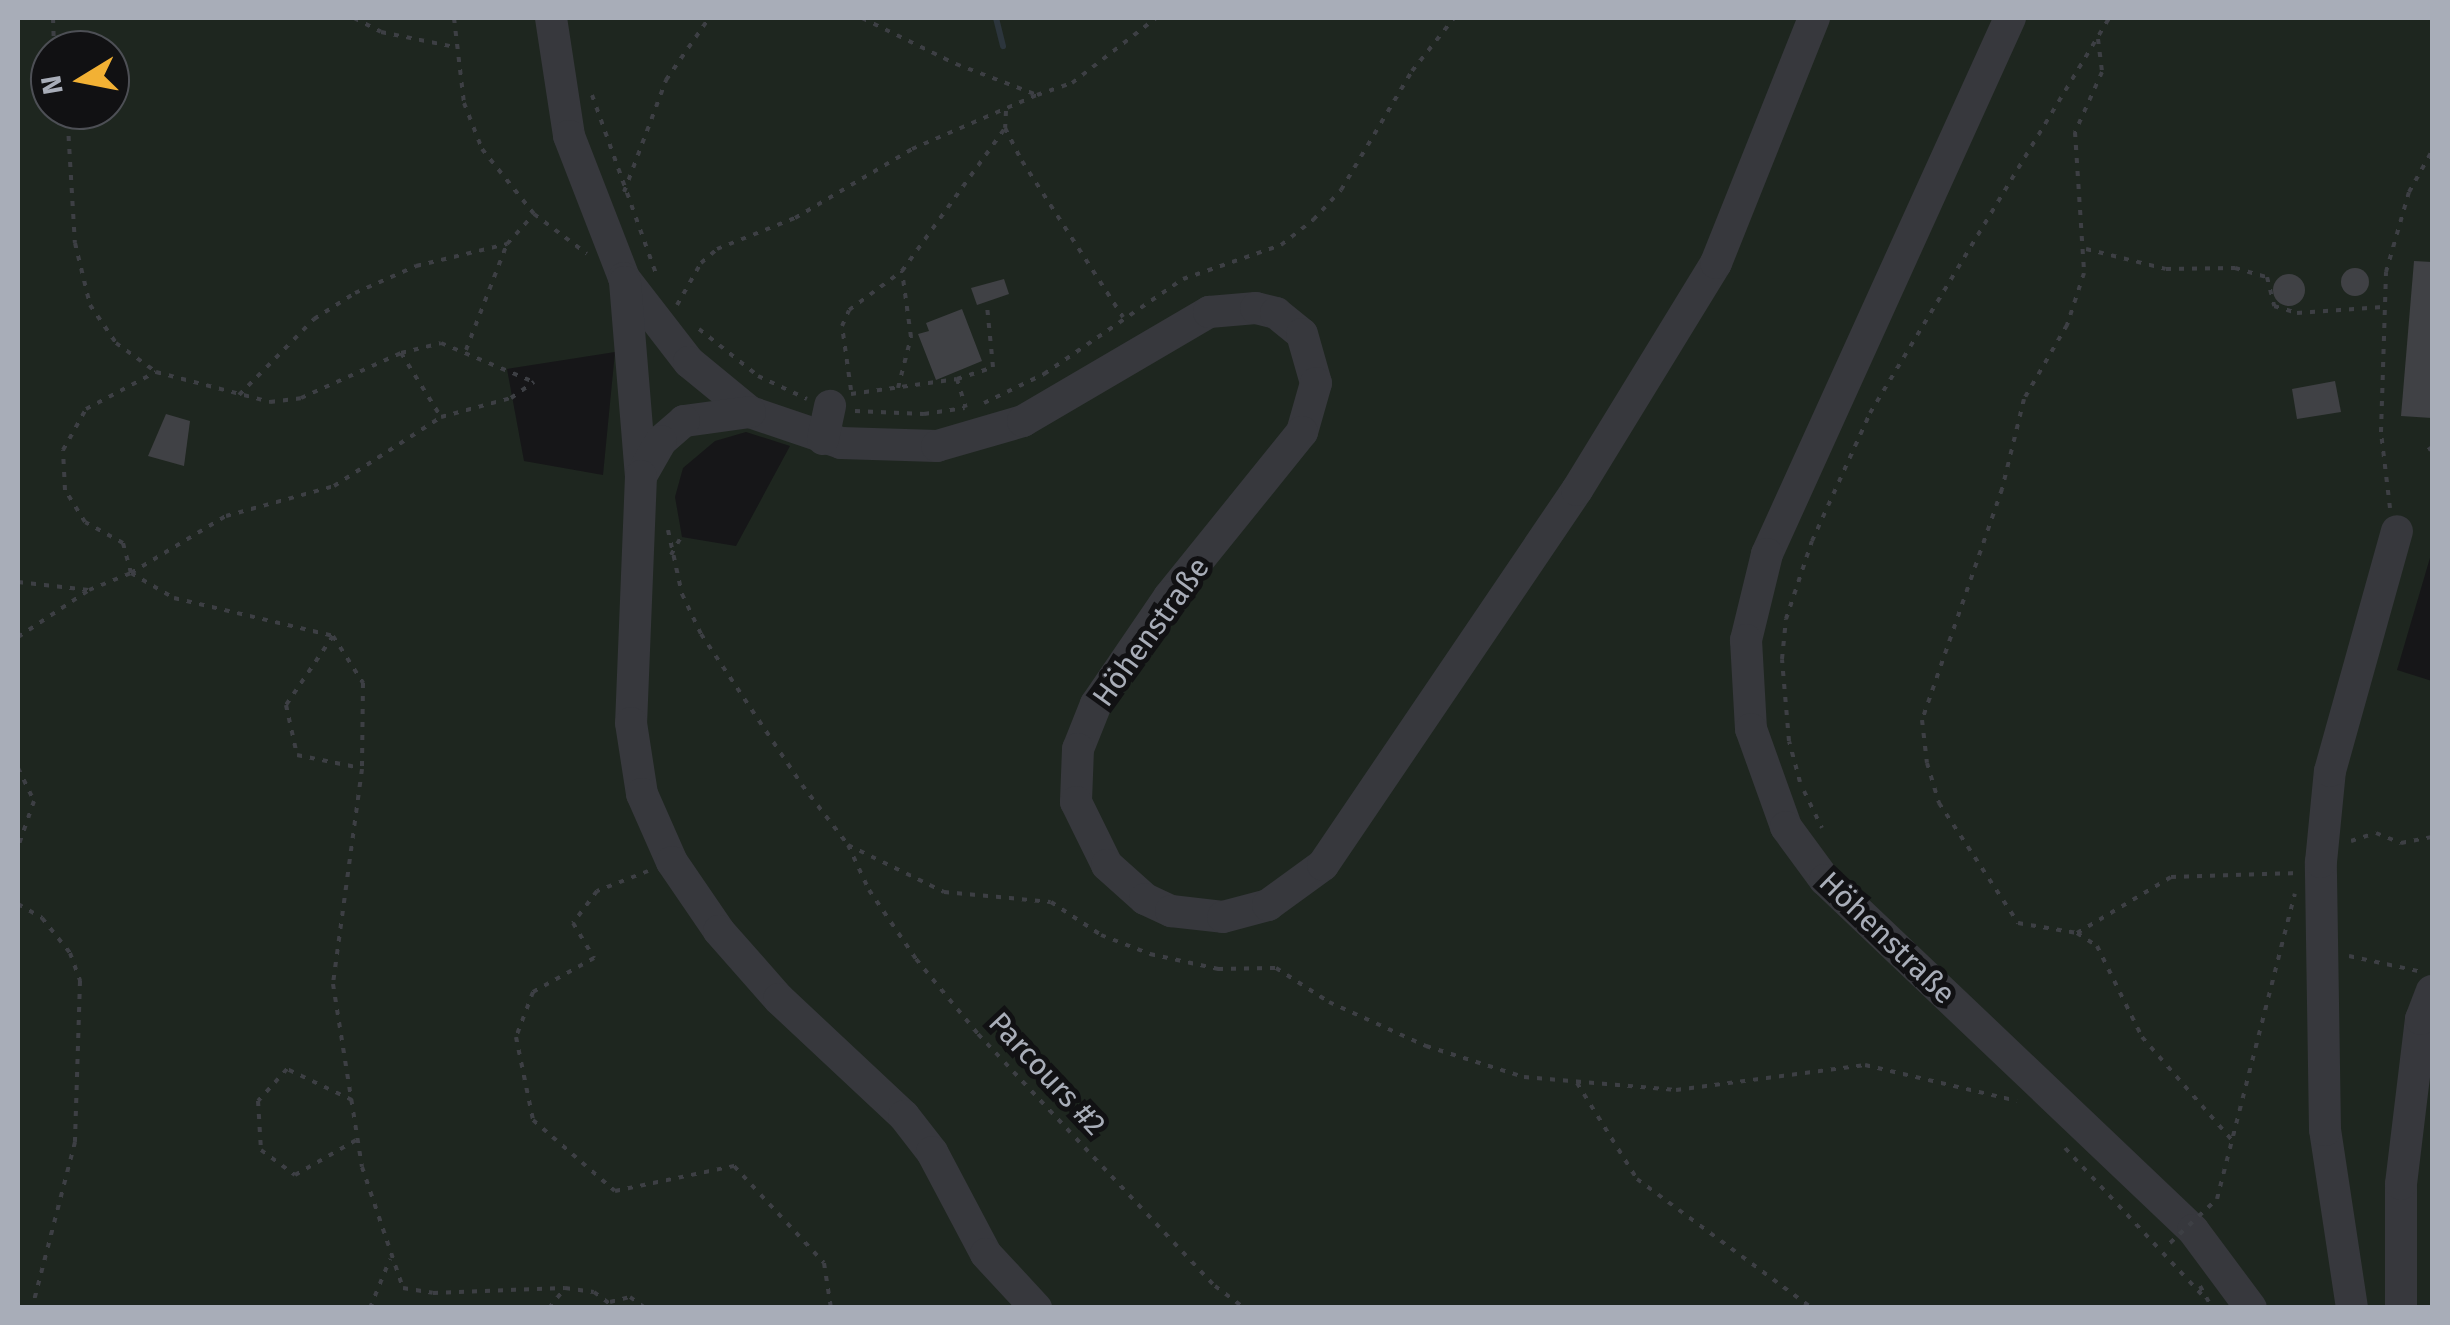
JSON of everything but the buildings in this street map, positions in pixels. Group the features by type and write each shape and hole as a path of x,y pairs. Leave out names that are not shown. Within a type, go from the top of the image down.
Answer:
{"street":[{"name":"Höhenstraße","path":"551,18 569,136 624,278 648,463 631,723 642,794 672,862 719,931 779,999 920,1136 986,1254 1036,1308"},
{"name":"Höhenstraße","path":"624,278 689,362 750,412 823,439 912,448 962,442 1046,410 1209,312 1256,308 1292,323 1315,366 1309,418 1105,690 1085,727 1075,776 1076,802 1092,844 1145,900 1198,916 1268,905 1305,882 1336,848 1676,337 1742,208 1814,18"},
{"name":"Höhenstraße","path":"1976,92 1997,18"},
{"name":"Höhenstraße","path":"2010,18 1781,518 1757,586 1745,667 1758,760 1804,854 2193,1230 2252,1308"},
{"path":"823,439 841,400"},
{"name":"Höhenstraße","path":"648,463 697,416 750,412"},
{"path":"2352,1308 2326,1130 2316,867 2330,771 2397,532"},
{"path":"2401,1308 2401,1184 2421,1019 2430,982"}],"path":[{"path":"354,18 381,32 456,47"},
{"path":"454,18 464,103 482,150 534,214 624,278"},
{"path":"624,192 666,80 709,18"},
{"path":"862,18 956,64 1037,95"},
{"path":"676,306 701,263 718,249 796,218 912,149 1072,83 1156,18"},
{"path":"696,325 758,376 896,414 966,408 1017,390 1183,279 1281,245 1313,220 1341,190 1412,71 1454,18"},
{"path":"1829,842 1802,787 1789,741 1782,658 1786,619 1812,541 1870,414 2109,18"},
{"path":"2098,39 2102,72 2075,132 2084,248 2067,324 2024,398 2002,490 1922,720 1939,803 2018,923 2077,933 2097,946 2142,1038 2232,1140"},
{"path":"586,77 624,192 659,280"},
{"path":"841,400 842,326 849,310 902,271 1004,128 1006,111"},
{"path":"1004,128 1124,317"},
{"path":"18,637 89,590 131,573 226,516 334,486 441,417 510,398 534,382 500,372 466,350 441,343 402,353 301,398 238,396 156,372 116,343 90,305 75,243 68,130"},
{"path":"2397,532 2382,451 2386,272 2409,192 2432,151"},
{"path":"466,350 506,244 534,214"},
{"path":"238,396 314,320 355,293 416,266 506,244"},
{"path":"2084,248 2166,269 2251,272 2267,278 2274,306 2297,313 2383,307"},
{"path":"898,390 912,337 902,271"},
{"path":"668,292 686,316"},
{"path":"841,400 957,379 993,367 987,306"},
{"path":"402,353 441,417"},
{"path":"156,372 86,409 62,450 65,490 85,522 123,543 131,573 174,598 333,636 363,684 362,768 333,984 358,1139 390,1259 403,1288 564,1288 610,1302 616,1308"},
{"path":"957,379 966,408"},
{"name":"Parcours #2","path":"666,522 671,555 700,634 848,845 906,945 978,1034 1215,1286 1244,1308"},
{"path":"671,555 682,537"},
{"path":"18,582 89,590"},
{"path":"333,636 286,705 296,755 362,768"},
{"path":"18,768 34,800 18,848"},
{"path":"2170,1243 2217,1199 2291,900 2333,848 2376,834 2402,842 2432,838"},
{"path":"848,845 962,899 1050,902 1102,935 1150,954 1218,969 1276,968 1329,1002 1426,1046 1524,1077 1676,1090 1865,1065 2022,1102 2022,1067"},
{"path":"672,862 597,891 573,923 594,958 533,992 516,1037 533,1120 616,1191 734,1166 824,1263 831,1308"},
{"path":"2077,933 2171,877 2316,867"},
{"path":"18,904 42,918 70,952 82,1011 74,1142 32,1308"},
{"path":"2319,954 2430,982"},
{"path":"352,1100 287,1069 258,1101 261,1150 295,1175 358,1139"},
{"path":"1577,1083 1637,1180 1812,1308"},
{"path":"2060,1143 2206,1298 2209,1308"},
{"path":"370,1308 390,1259"},
{"path":"549,1308 564,1288"},
{"path":"610,1302 630,1297 645,1308"}],"shaded area":[{"path":"18,18 2432,18 2432,551 2397,670 2432,681 2432,1307 18,1307","holes":["615,352 603,475 524,461 507,369","746,432 790,446 736,546 682,537 675,497 683,468 715,441"]}],"waterway":[{"path":"996,18 1003,46"}]}
